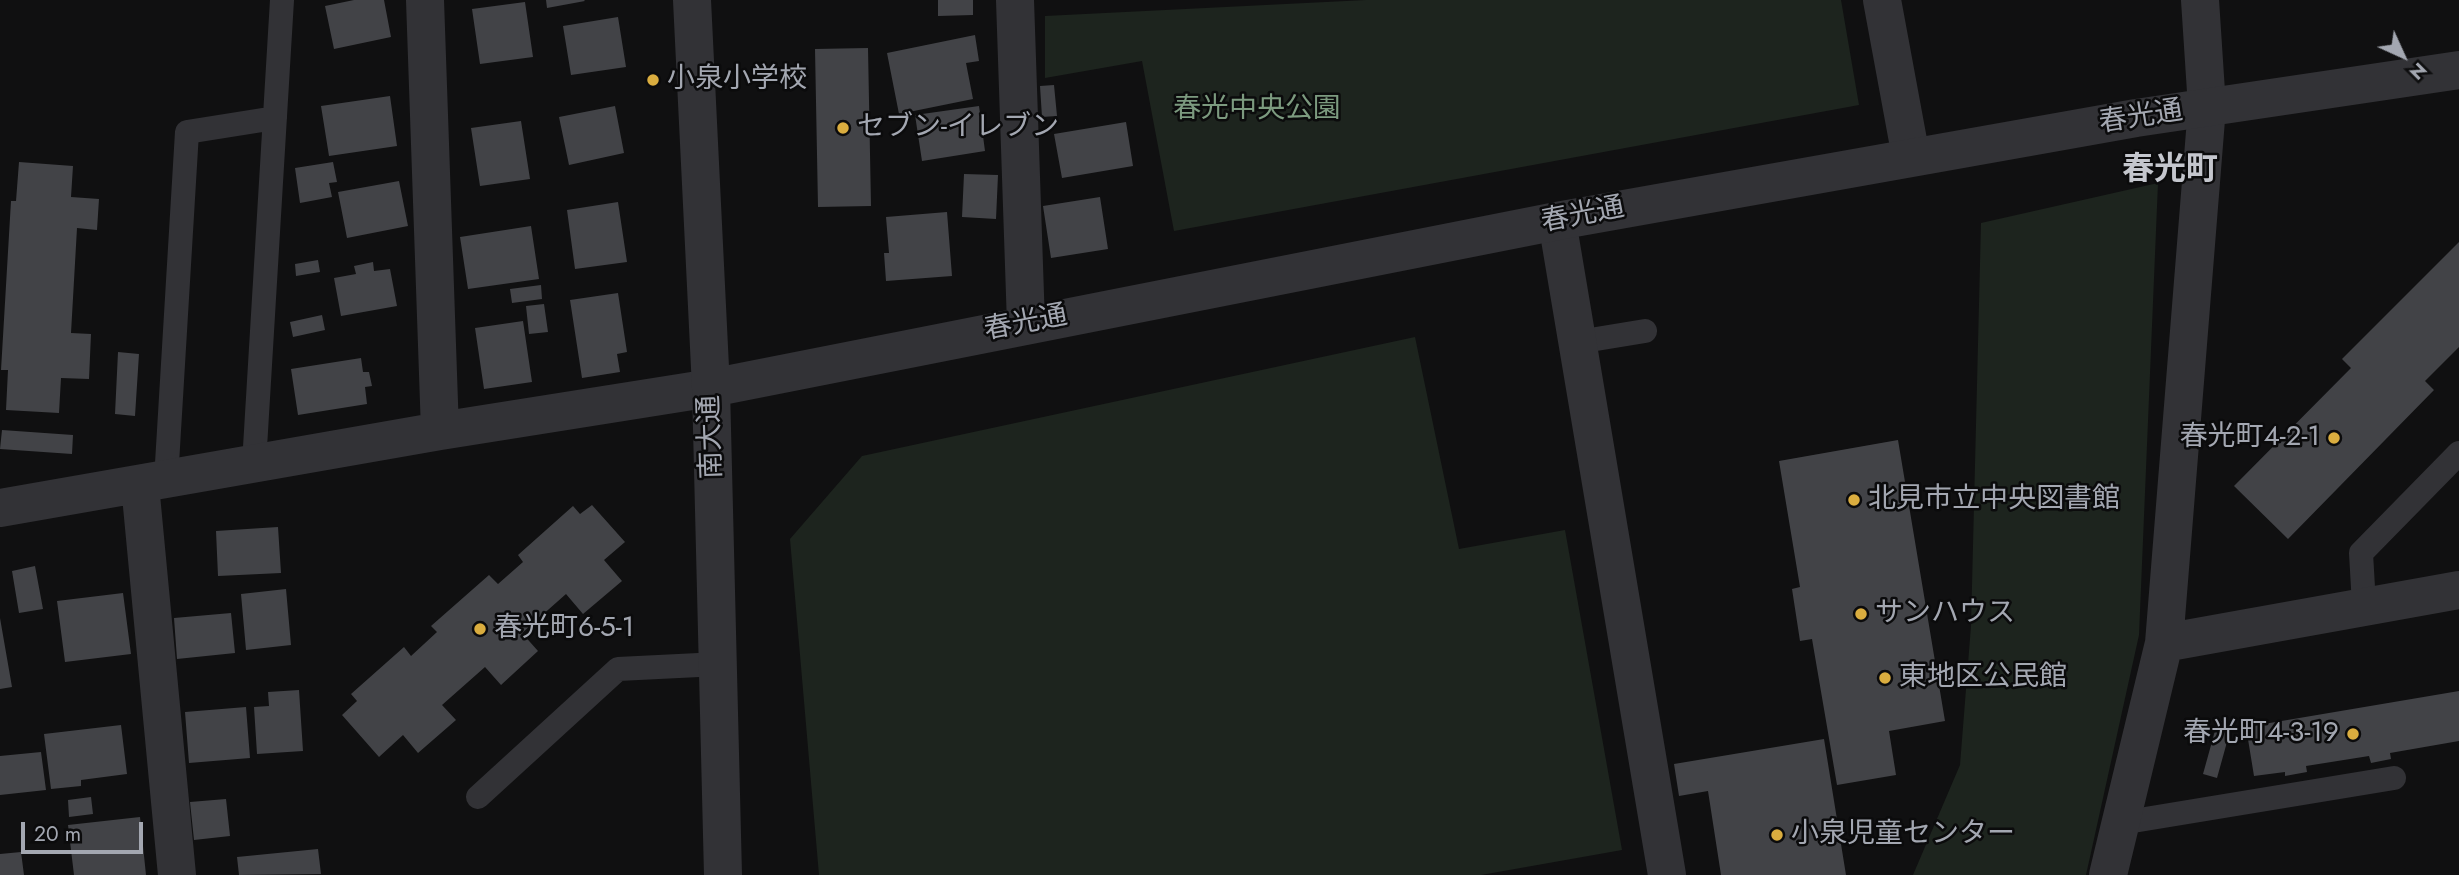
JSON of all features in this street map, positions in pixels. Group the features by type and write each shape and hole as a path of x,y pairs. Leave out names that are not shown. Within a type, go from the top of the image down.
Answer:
{"street":[{"path":"425,0 440,431"},
{"name":"南大通","path":"692,0 711,388 723,875"},
{"path":"1015,0 1026,324"},
{"path":"1882,0 1911,157"},
{"path":"2108,875 2164,643 2207,107 2200,0"},
{"name":"春光通","path":"0,508 440,431 711,388 1557,221 1911,157 2207,107 2459,70"},
{"path":"1557,221 1667,875"},
{"path":"153,482 177,875"},
{"path":"2164,643 2459,590"}],"lane":[{"path":"254,464 282,0"},
{"path":"153,482 187,132 275,118"},
{"path":"1578,342 1645,331"},
{"path":"2364,605 2361,553 2459,453"},
{"path":"478,797 618,669 719,664"},
{"path":"2120,823 2394,778"}],"green space":[{"name":"春光中央公園","path":"1366,0 1841,0 1859,105 1174,231 1142,61 1045,78 1045,16"},
{"path":"2158,183 2139,635 2086,875 1913,875 1960,765 1971,626 1981,223"},
{"path":"1415,337 1459,549 1565,530 1622,850 1481,875 819,875 790,539 862,456"}],"building":[{"path":"354,0 384,0 391,37 334,49 325,6"},
{"path":"546,0 584,0 585,1 547,8"},
{"path":"938,0 973,0 973,15 938,16"},
{"path":"525,2 533,57 480,64 472,9"},
{"path":"618,17 626,67 571,75 563,26"},
{"path":"975,35 979,61 966,63 973,99 899,114 887,53"},
{"name":"セブン-イレブン","path":"868,48 871,206 818,207 815,49"},
{"path":"1054,85 1057,116 1042,117 1040,86"},
{"path":"390,96 397,146 329,156 321,106"},
{"path":"615,106 624,153 569,165 559,117"},
{"path":"979,106 985,151 922,161 915,115"},
{"path":"521,121 530,179 480,186 471,128"},
{"path":"1126,122 1133,166 1062,178 1054,134"},
{"path":"19,162 73,166 71,197 99,199 97,230 77,228 71,333 91,334 89,379 61,378 59,413 6,410 8,370 1,370 11,201 16,201"},
{"path":"333,162 337,182 329,183 332,197 300,203 295,168"},
{"path":"964,174 998,175 996,219 962,217"},
{"path":"399,181 408,226 347,238 338,192"},
{"path":"1100,197 1108,249 1051,258 1043,206"},
{"path":"618,202 627,262 575,269 567,210"},
{"path":"947,212 952,276 886,281 884,253 889,253 886,217"},
{"path":"531,226 539,279 468,289 460,237"},
{"name":"春光町4-2-1","path":"2459,242 2459,347 2425,381 2434,390 2288,539 2234,486 2351,368 2342,359"},
{"path":"318,260 320,272 296,276 295,264"},
{"path":"373,262 374,271 390,269 397,306 341,316 334,278 356,274 354,266"},
{"path":"541,285 542,299 512,303 510,289"},
{"path":"618,293 627,352 617,354 620,372 582,378 570,300"},
{"path":"544,304 548,332 529,334 526,306"},
{"path":"322,315 325,330 293,337 290,322"},
{"path":"523,321 532,382 484,389 475,328"},
{"path":"118,352 139,354 135,416 115,414"},
{"path":"361,358 363,372 369,372 372,386 365,387 367,404 298,415 291,369"},
{"path":"2,430 73,435 72,454 0,449"},
{"name":"サンハウス","path":"1898,440 1945,721 1889,731 1896,775 1837,785 1812,639 1800,641 1792,589 1800,587 1779,461"},
{"name":"春光町6-5-1","path":"592,505 625,542 604,560 622,581 583,614 566,594 522,633 538,651 501,685 485,667 442,705 456,720 418,753 403,735 379,757 342,715 357,701 351,694 404,647 411,656 437,632 431,626 489,575 498,584 523,562 518,555 573,506 580,514"},
{"path":"278,527 281,573 218,576 216,531"},
{"path":"35,566 43,609 19,613 12,571"},
{"path":"286,589 291,645 246,650 241,594"},
{"path":"123,593 131,654 65,662 57,601"},
{"path":"231,613 235,653 177,659 174,618"},
{"path":"0,618 12,687 0,689"},
{"path":"299,690 303,751 257,754 254,707 269,706 268,692"},
{"name":"春光町4-3-19","path":"2459,691 2459,741 2390,753 2391,759 2371,763 2369,756 2306,766 2307,772 2285,776 2285,772 2254,776 2246,727"},
{"path":"246,707 250,758 189,763 185,712"},
{"path":"2218,720 2232,724 2217,778 2203,774"},
{"path":"121,725 127,774 81,780 81,786 51,789 44,734"},
{"name":"小泉児童センター","path":"1824,739 1846,875 1721,875 1708,791 1679,796 1674,764"},
{"path":"41,752 46,790 0,795 0,756"},
{"path":"91,797 93,814 69,817 68,800"},
{"path":"226,799 230,836 194,840 190,802"},
{"path":"140,817 146,875 74,875 68,825"},
{"path":"318,849 321,874 239,875 237,857"},
{"path":"21,852 24,875 0,875 0,854"}],"place":[{"name":"小泉小学校","path":"653,80"},
{"name":"セブン-イレブン","path":"843,128"},
{"name":"春光町4-2-1","path":"2334,438"},
{"name":"北見市立中央図書館","path":"1854,500"},
{"name":"サンハウス","path":"1861,614"},
{"name":"春光町6-5-1","path":"480,629"},
{"name":"東地区公民館","path":"1885,678"},
{"name":"春光町4-3-19","path":"2353,734"},
{"name":"小泉児童センター","path":"1777,835"}],"district":[{"name":"春光町","path":"2170,171"}]}
